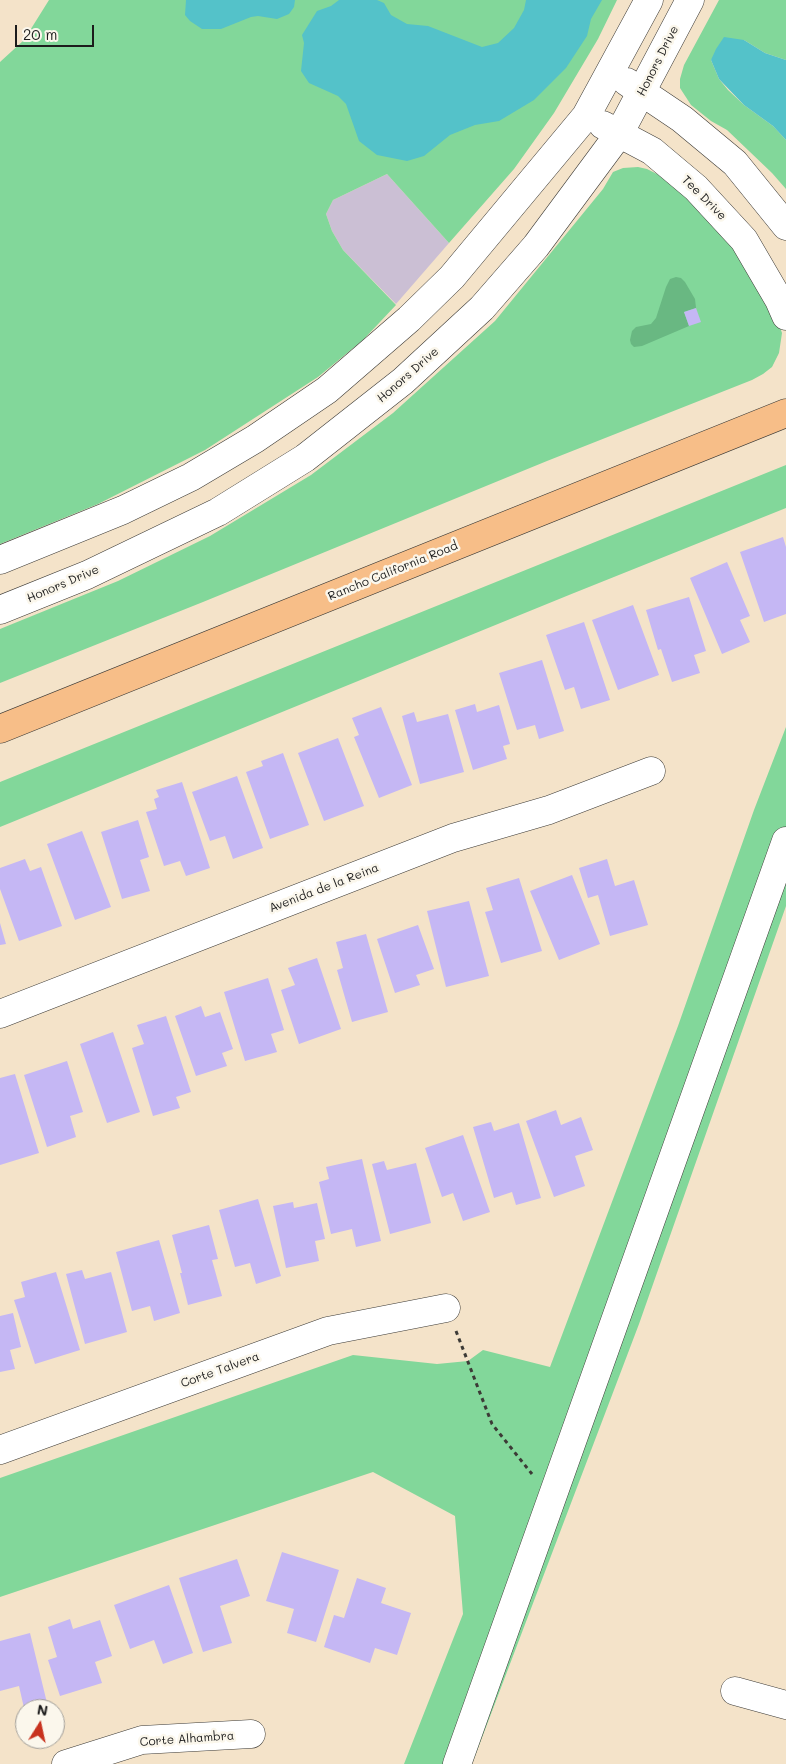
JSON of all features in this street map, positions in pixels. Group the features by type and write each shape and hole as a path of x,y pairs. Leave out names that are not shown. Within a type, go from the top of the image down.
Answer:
{"main road":[{"name":"Rancho California Road","path":"0,729 786,413"}],"street":[{"path":"0,560 123,510 191,477 256,440 327,390 409,319 452,278 586,116 649,0"},
{"name":"Honors Drive","path":"0,610 87,575 218,512 305,458 402,382 482,308 536,246 619,134 690,0"},
{"path":"610,73 682,119 734,163 786,226"},
{"name":"Tee Drive","path":"586,116 652,151 696,188 744,240 779,300 786,316"},
{"name":"Avenida de la Reina","path":"0,1014 453,838 548,810 651,772"},
{"path":"457,1764 786,841"},
{"name":"Corte Talvera","path":"0,1450 328,1331 446,1308"},
{"path":"735,1691 786,1705"},
{"name":"Corte Alhambra","path":"66,1764 142,1740 251,1734"}],"path":[{"path":"446,1308 464,1349 492,1424 508,1445"}],"shaded area":[{"path":"387,174 449,243 396,304 343,250 332,231 326,214 333,200"}],"green space":[{"path":"49,0 617,0 598,39 554,113 514,169 449,243 387,174 333,200 326,214 332,231 343,250 396,305 363,340 318,377 205,450 98,504 0,544 0,62 24,40"},
{"path":"719,0 786,0 786,60 765,53 744,40 711,60 719,79 728,90 744,105 773,126 786,140 786,189 727,130 711,121 691,105 680,88 680,79 684,65"},
{"path":"638,167 659,175 715,221 771,303 782,333 779,353 772,367 752,380 0,683 0,629 118,581 210,536 311,475 393,413 495,321 603,189 613,172 623,168"},
{"path":"681,278 685,282 695,299 696,308 684,312 689,326 642,346 634,347 630,340 632,331 636,327 651,324 656,318 666,287 670,279"},
{"path":"786,465 786,508 0,827 0,782"},
{"path":"786,727 786,906 639,1324 472,1764 404,1764 463,1614 455,1516 373,1472 0,1597 0,1478 353,1355 437,1364 468,1361 483,1350 550,1367 678,1026 754,810"}],"water":[{"path":"186,0 295,0 294,7 289,14 277,19 258,16 221,29 202,29 185,15"},
{"path":"339,0 377,0 384,3 391,15 407,24 428,26 482,47 498,43 514,28 524,10 526,0 602,0 591,19 587,36 566,68 534,100 499,121 475,125 450,135 424,156 407,161 377,155 359,141 346,104 338,96 309,83 301,71 304,43 302,35 317,11 331,6"},
{"path":"724,37 744,40 765,53 786,60 786,140 773,126 744,105 719,79 711,60"}],"building":[{"path":"696,308 701,322 689,326 684,312"},
{"path":"783,537 786,547 786,614 764,622 740,552"},
{"path":"727,562 750,616 740,620 750,642 722,654 690,578"},
{"path":"689,597 706,651 694,655 700,673 672,682 661,649 658,650 646,610"},
{"path":"633,605 659,675 618,690 592,620"},
{"path":"584,622 610,700 581,709 574,687 565,690 546,635"},
{"path":"542,660 564,731 539,739 535,725 517,730 499,673"},
{"path":"475,704 477,712 499,705 510,744 503,746 507,759 473,770 455,710"},
{"path":"381,707 412,785 379,798 354,737 359,735 352,718"},
{"path":"414,712 417,722 448,714 464,772 420,784 402,716"},
{"path":"338,738 364,806 324,821 298,753"},
{"path":"283,753 309,825 270,839 246,772 263,766 261,761"},
{"path":"237,776 263,848 233,859 225,836 210,841 192,792"},
{"path":"182,782 210,868 186,876 180,861 164,866 146,812 157,809 154,799 159,797 156,790"},
{"path":"138,820 149,857 140,860 150,891 122,899 101,832"},
{"path":"82,831 111,907 75,920 47,844"},
{"path":"25,859 30,871 41,867 62,926 19,941 0,889 0,868"},
{"path":"607,859 615,886 634,880 648,925 610,936 598,895 588,898 579,868"},
{"path":"572,875 600,944 559,960 530,891"},
{"path":"519,878 542,951 501,963 485,912 493,910 486,888"},
{"path":"469,901 489,976 446,987 427,911"},
{"path":"0,923 6,944 0,945"},
{"path":"418,925 434,969 416,975 420,985 395,993 377,939"},
{"path":"366,934 388,1012 352,1022 337,970 343,968 336,942"},
{"path":"317,958 341,1029 299,1044 281,990 295,985 288,968"},
{"path":"268,978 284,1030 271,1034 277,1052 245,1061 224,992"},
{"path":"201,1006 205,1017 220,1012 233,1049 222,1053 227,1066 196,1076 175,1016"},
{"path":"166,1016 191,1092 176,1097 180,1108 153,1116 132,1048 144,1044 137,1025"},
{"path":"113,1032 140,1112 107,1123 80,1044"},
{"path":"67,1061 83,1112 70,1116 76,1137 47,1147 24,1075"},
{"path":"15,1074 39,1153 0,1165 0,1078"},
{"path":"556,1110 561,1125 581,1117 593,1150 575,1156 585,1186 554,1197 526,1121"},
{"path":"491,1122 494,1131 519,1123 541,1198 516,1205 512,1192 494,1198 473,1127"},
{"path":"463,1135 490,1212 463,1221 453,1193 442,1197 425,1148"},
{"path":"362,1159 381,1241 356,1247 352,1229 331,1234 319,1182 329,1179 326,1167"},
{"path":"384,1161 387,1170 416,1163 431,1223 390,1234 372,1164"},
{"path":"258,1199 281,1276 256,1284 250,1263 235,1267 219,1210"},
{"path":"293,1202 294,1208 317,1203 325,1239 315,1241 319,1261 286,1268 273,1206"},
{"path":"209,1225 218,1259 212,1260 222,1296 188,1305 172,1235"},
{"path":"159,1240 180,1313 154,1321 150,1306 132,1311 116,1252"},
{"path":"82,1270 85,1279 111,1272 127,1332 85,1344 66,1274"},
{"path":"56,1272 80,1350 35,1364 14,1300 25,1297 21,1282"},
{"path":"13,1313 21,1347 10,1350 15,1369 0,1372 0,1316"},
{"path":"282,1552 339,1570 316,1642 287,1633 294,1609 266,1601"},
{"path":"237,1559 250,1596 220,1606 232,1643 203,1652 179,1578"},
{"path":"357,1578 386,1588 381,1603 411,1613 397,1655 375,1648 370,1663 324,1647 334,1615 344,1618"},
{"path":"169,1585 193,1653 163,1664 154,1640 130,1649 114,1605"},
{"path":"70,1619 73,1629 100,1620 112,1656 95,1662 102,1683 60,1696 48,1660 57,1657 48,1627"},
{"path":"30,1633 46,1699 22,1699 19,1686 0,1691 0,1641"}]}
